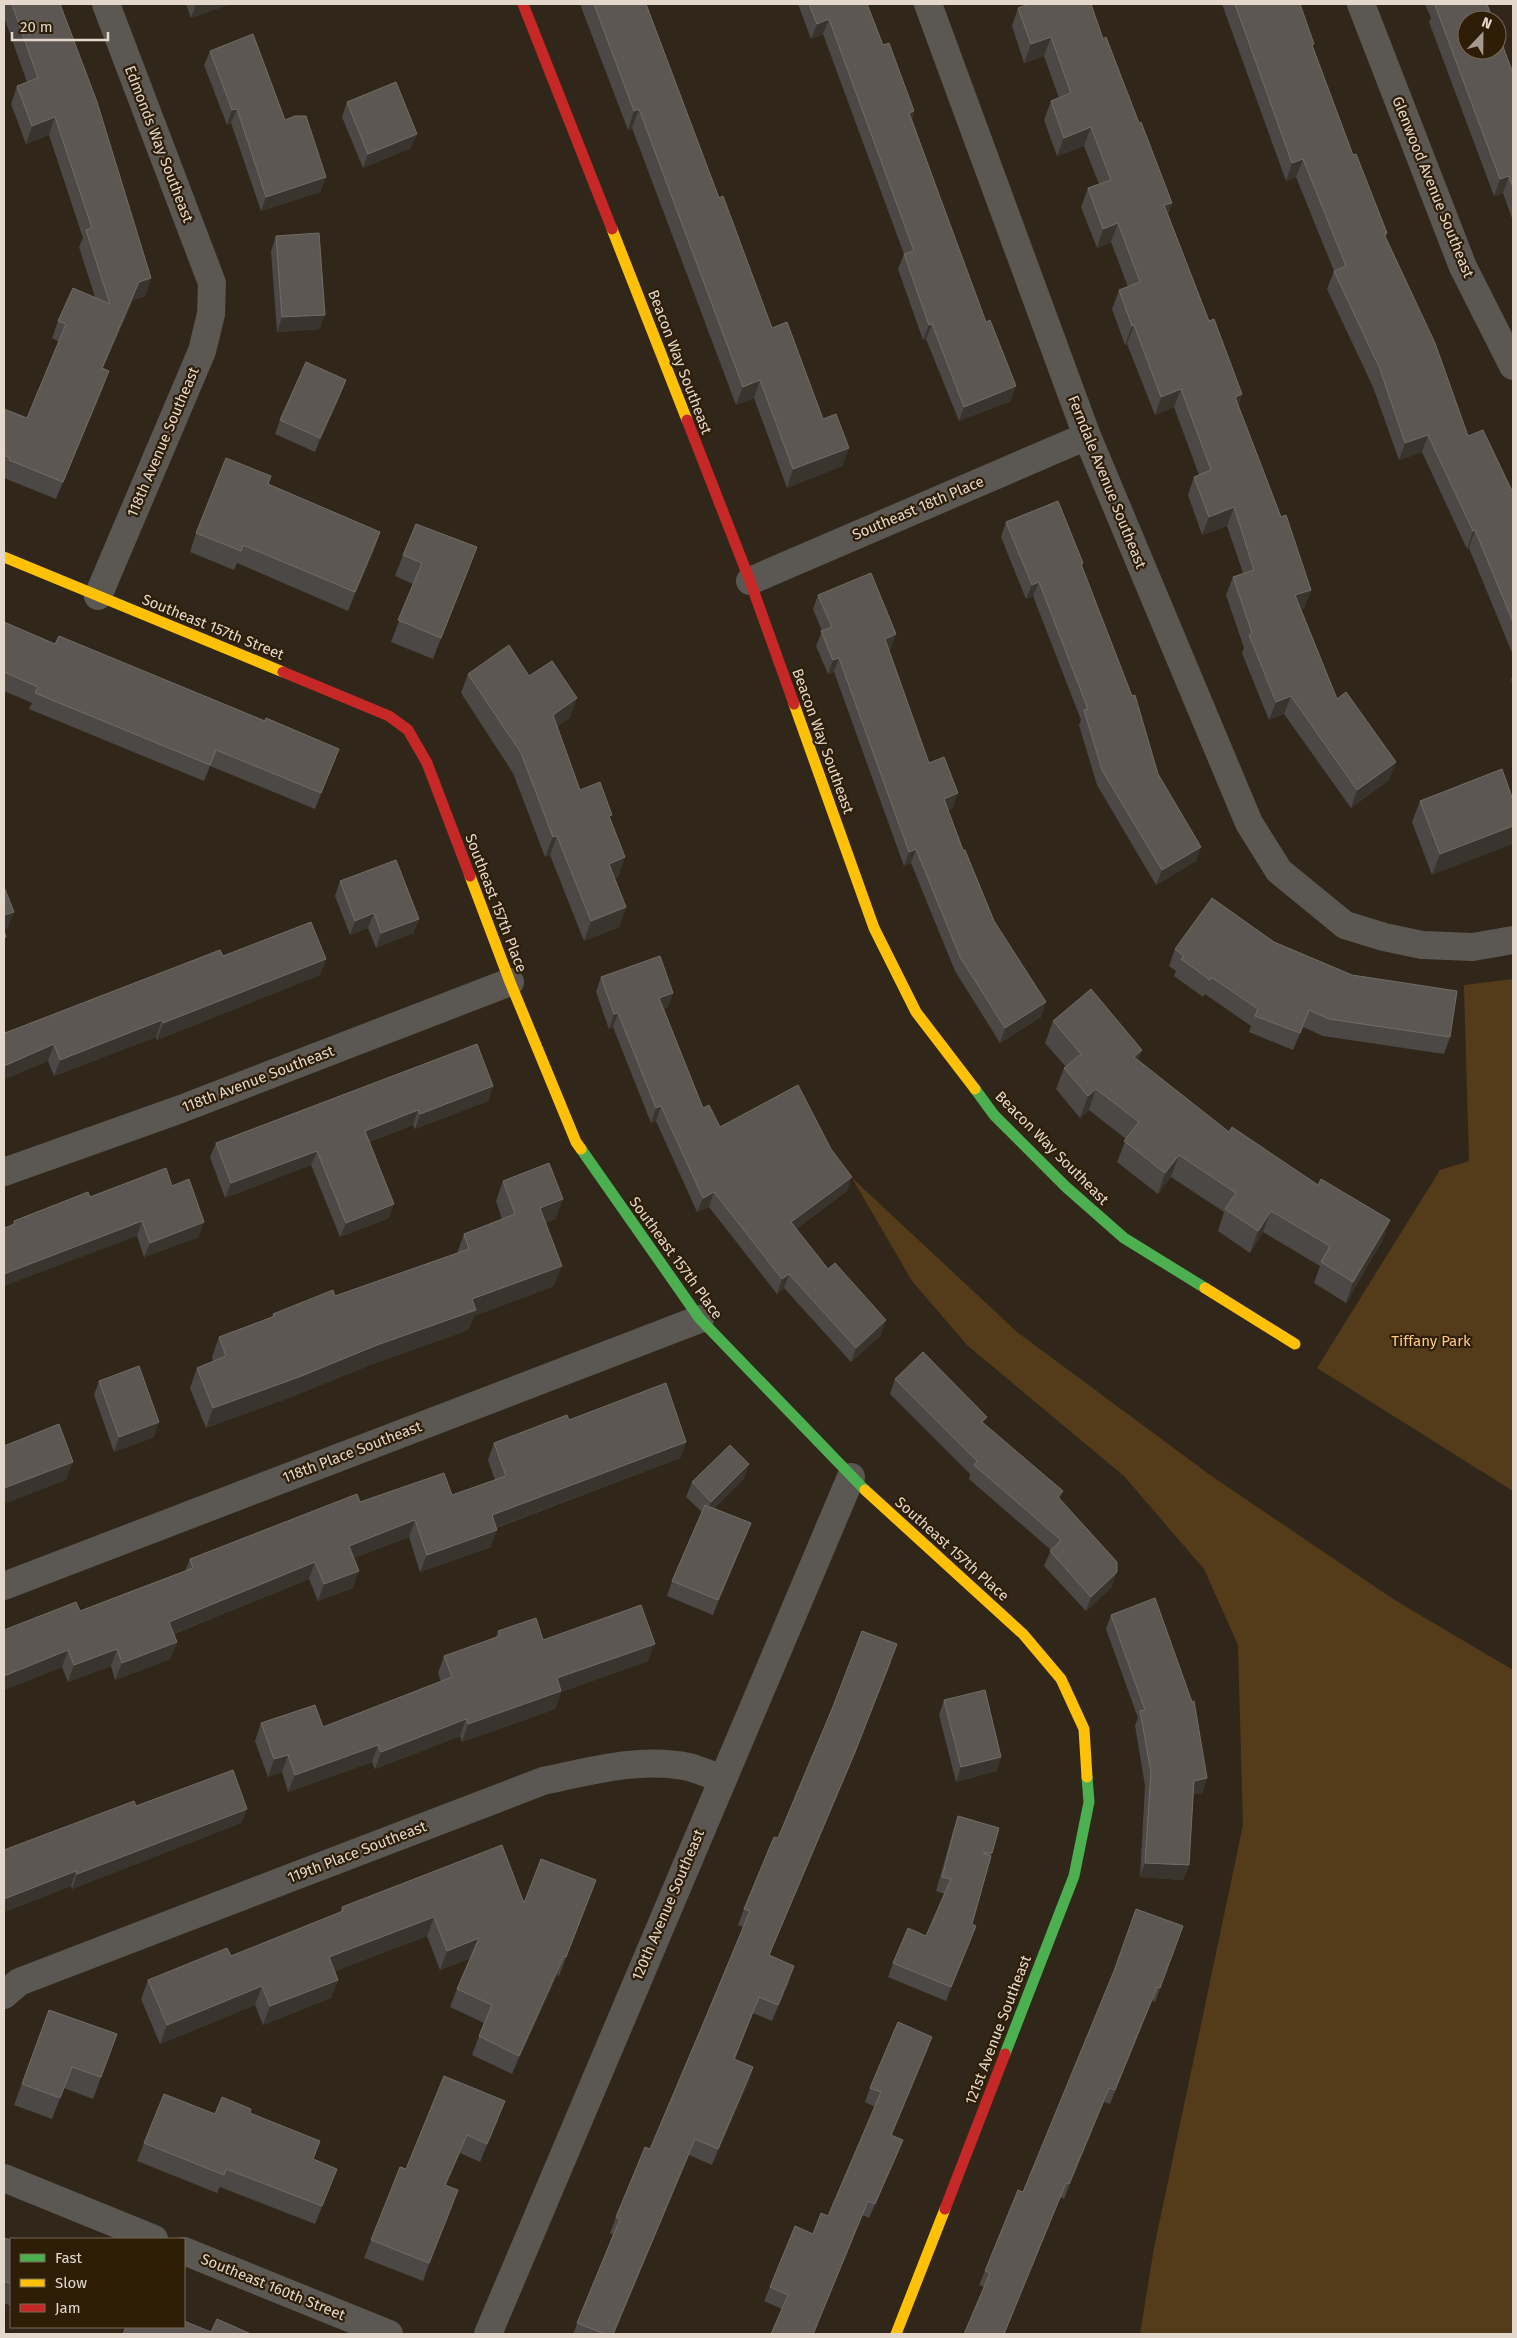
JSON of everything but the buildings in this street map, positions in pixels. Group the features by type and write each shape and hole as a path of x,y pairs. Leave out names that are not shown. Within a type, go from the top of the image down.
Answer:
{"street":[{"name":"Edmonds Way Southeast","path":"106,4 212,283"},
{"name":"Beacon Way Southeast","path":"524,4 750,581 874,928 916,1012 994,1115 1073,1194 1124,1238 1295,1344"},
{"name":"Ferndale Avenue Southeast","path":"928,4 1087,436 1249,823 1280,871 1345,925 1422,946 1473,947 1513,940"},
{"name":"Glenwood Avenue Southeast","path":"1361,4 1464,267 1513,366"},
{"name":"118th Avenue Southeast","path":"98,596 202,351 211,314 212,283"},
{"name":"Southeast 18th Place","path":"750,581 1087,436"},
{"name":"Southeast 157th Street","path":"4,557 389,716 408,730"},
{"name":"Southeast 157th Place","path":"408,730 427,762 510,982 576,1142 700,1319 851,1477 1023,1634 1061,1679 1084,1729"},
{"name":"118th Avenue Southeast","path":"4,1172 181,1109 510,982"},
{"name":"118th Place Southeast","path":"4,1586 700,1319"},
{"name":"120th Avenue Southeast","path":"488,2334 851,1477"},
{"name":"121st Avenue Southeast","path":"896,2334 1074,1876 1089,1802 1084,1729"},
{"name":"119th Place Southeast","path":"4,1995 19,1982 543,1781 620,1764 660,1764 690,1768 722,1779"},
{"path":"4,2178 152,2238"},
{"name":"Southeast 160th Street","path":"185,2251 389,2334"}],"green space":[{"name":"Tiffany Park","path":"1513,979 1513,1491 1317,1368 1440,1170 1469,1161 1464,985"},
{"path":"852,1178 1017,1332 1210,1475 1393,1599 1513,1670 1513,2334 1140,2334 1154,2248 1243,1825 1238,1645 1204,1569 1124,1476 967,1345 912,1281"}],"traffic: fast":[{"path":"975,1089 994,1115 1066,1187 1124,1238 1205,1288"},
{"path":"581,1149 700,1319 865,1490"},
{"path":"1005,2054 1074,1876 1089,1802 1087,1777"}],"traffic: slow":[{"path":"612,229 687,420"},
{"path":"4,557 283,672"},
{"path":"794,704 874,928 916,1012 975,1089"},
{"path":"470,876 510,982 576,1142 581,1149"},
{"path":"1205,1288 1295,1344"},
{"path":"865,1490 1023,1634 1061,1679 1084,1729 1087,1777"},
{"path":"896,2334 945,2209"}],"traffic: jam":[{"path":"523,4 612,229"},
{"path":"687,420 750,581 794,704"},
{"path":"283,672 389,716 408,730 427,763 470,876"},
{"path":"945,2209 1005,2054"}]}
